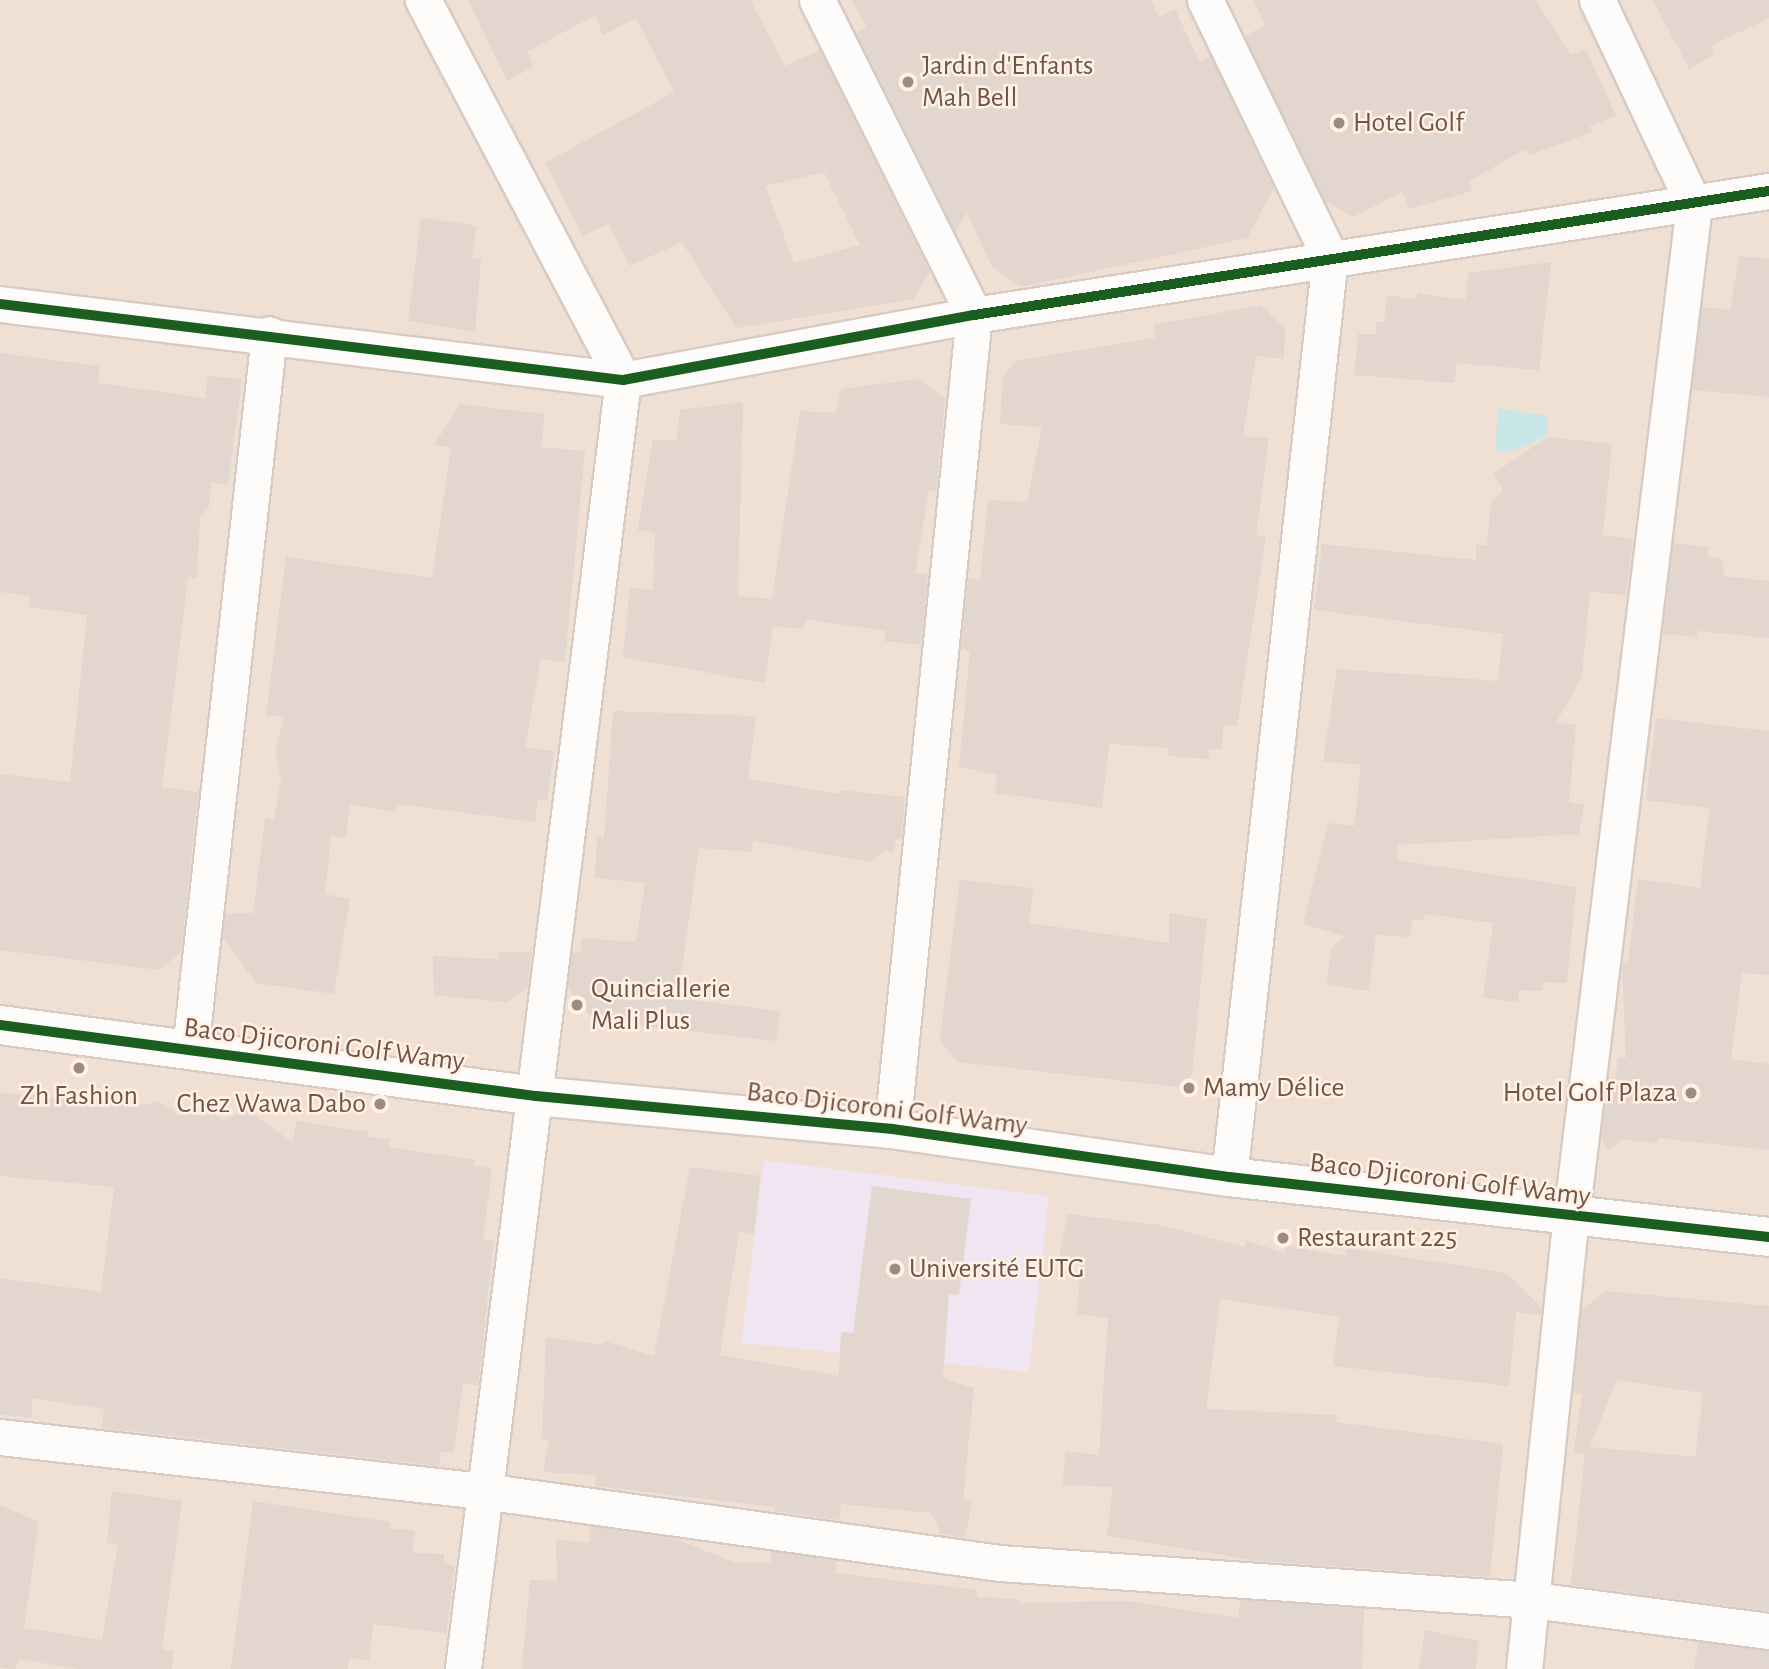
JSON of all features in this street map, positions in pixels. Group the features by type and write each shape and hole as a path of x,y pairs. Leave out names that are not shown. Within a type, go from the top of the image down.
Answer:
{"street":[{"path":"422,0 623,380 463,1669"},
{"path":"817,0 974,315 892,1129"},
{"path":"1205,0 1330,257 1229,1177"},
{"path":"1524,1669 1571,1217 1694,205 1597,0"},
{"path":"0,304 268,334 623,380 974,315 1330,257 1694,205 1769,191"},
{"path":"190,1050 268,334"},
{"name":"Baco Djicoroni Golf Wamy","path":"0,1025 536,1096 892,1129 1229,1177 1769,1237"},
{"path":"0,1437 483,1491 1000,1563 1533,1600 1769,1630"}],"shaded area":[{"path":"0,0 1769,0 1769,1669 0,1669"},
{"name":"Université EUTG","path":"764,1160 1049,1196 1029,1372 741,1343"}],"water":[{"path":"1498,408 1548,416 1547,436 1510,452 1495,451"}],"building":[{"path":"468,0 750,0 785,66 820,50 930,272 913,299 736,328 682,242 630,266 609,224 583,236 545,163 674,92 636,18 603,35 595,16 527,51 533,67 507,81","holes":["824,172 860,245 794,263 765,186"]},
{"path":"851,0 1151,0 1159,17 1175,9 1200,62 1210,56 1274,188 1247,238 1021,287 992,267 967,213 955,232 856,33 867,28"},
{"path":"1254,0 1536,0 1571,55 1586,49 1616,116 1590,126 1592,132 1530,155 1526,149 1469,181 1472,191 1410,209 1402,192 1353,217 1325,201 1245,36 1265,25"},
{"path":"1653,0 1769,0 1769,18 1711,46 1715,54 1689,69"},
{"path":"421,217 477,226 472,258 481,259 475,332 408,321"},
{"path":"1739,256 1769,259 1769,397 1692,390 1702,307 1730,310"},
{"path":"1551,262 1539,370 1457,363 1454,383 1354,375 1358,334 1376,334 1376,322 1384,322 1387,295 1416,300 1418,293 1465,300 1468,273"},
{"path":"1261,305 1285,330 1284,359 1256,356 1243,436 1269,438 1256,535 1266,537 1237,726 1223,725 1222,749 1209,749 1210,759 1168,756 1169,748 1109,744 1102,808 995,793 997,775 959,767 970,651 961,649 968,579 980,580 988,500 1027,502 1042,427 1000,424 1003,377 1016,361 1155,338 1154,325"},
{"path":"0,353 100,366 98,383 205,398 208,376 242,379 228,485 211,482 209,507 200,516 197,578 188,577 162,787 198,792 181,952 159,970 0,950 0,774 70,782 87,615 28,607 30,596 0,592"},
{"path":"918,379 945,398 936,491 929,491 915,573 928,574 921,645 884,641 886,631 806,619 803,629 773,626 765,683 623,657 630,588 653,590 655,533 638,530 653,439 676,441 680,410 743,402 738,596 772,599 800,411 836,413 841,389"},
{"path":"460,404 545,414 541,447 585,451 565,662 541,659 525,747 554,751 547,801 538,800 535,822 397,804 396,812 350,805 346,837 331,836 325,894 350,899 334,994 256,983 223,938 225,914 253,913 265,818 274,819 281,779 275,751 284,717 266,715 286,557 432,578 451,447 434,445"},
{"path":"1548,437 1612,444 1603,535 1633,539 1626,595 1590,592 1582,676 1556,723 1576,724 1569,802 1584,804 1579,834 1398,845 1397,860 1576,887 1567,983 1543,982 1542,991 1519,990 1518,1002 1483,998 1493,923 1425,914 1424,920 1412,920 1410,937 1376,935 1369,991 1327,984 1331,948 1345,936 1303,924 1328,823 1354,826 1361,765 1323,761 1337,669 1498,681 1503,634 1314,610 1322,544 1476,560 1476,545 1487,545 1491,502 1503,491 1494,473"},
{"path":"1673,543 1709,547 1708,557 1722,559 1724,576 1769,581 1769,638 1697,631 1697,637 1663,634"},
{"path":"613,711 756,716 748,779 838,794 840,790 905,797 901,839 896,840 893,852 884,851 870,862 753,841 752,852 699,848 678,998 780,1011 776,1041 593,1020 568,988 572,952 581,952 582,938 636,942 645,883 595,878 597,838 604,839"},
{"path":"1656,718 1769,731 1769,975 1742,973 1731,1059 1769,1064 1769,1150 1659,1138 1657,1144 1624,1139 1608,1150 1601,1138 1605,1101 1612,1101 1618,1057 1626,1058 1622,964 1628,963 1638,879 1700,888 1710,808 1646,800"},
{"path":"960,880 1033,888 1029,923 1169,943 1169,913 1207,919 1192,1075 1179,1087 957,1062 940,1040"},
{"path":"499,952 532,952 527,988 506,1002 434,995 433,956 498,959"},
{"path":"0,1093 145,1105 158,1101 180,1116 204,1106 223,1120 248,1110 293,1143 296,1121 369,1132 368,1137 390,1139 389,1147 475,1160 474,1165 492,1169 483,1239 494,1241 478,1386 463,1383 454,1453 441,1452 439,1466 102,1428 104,1409 33,1398 31,1418 0,1414 0,1278 101,1292 114,1187 0,1176"},
{"path":"690,1167 760,1176 754,1234 739,1231 720,1355 839,1376 841,1332 853,1333 872,1186 971,1199 959,1295 949,1294 943,1378 974,1388 963,1499 972,1501 965,1538 941,1534 931,1513 841,1504 839,1520 774,1511 775,1507 595,1486 596,1475 543,1472 549,1441 542,1440 546,1337 603,1345 604,1341 654,1356"},
{"path":"1067,1214 1160,1225 1245,1247 1246,1240 1284,1253 1286,1246 1346,1256 1347,1248 1506,1273 1541,1307 1541,1315 1516,1312 1509,1386 1333,1366 1339,1317 1220,1299 1206,1409 1337,1415 1336,1422 1503,1444 1490,1577 1259,1561 1107,1536 1113,1487 1063,1485 1065,1451 1099,1455 1108,1318 1077,1314 1081,1262 1059,1259"},
{"path":"1605,1291 1769,1306 1769,1611 1571,1585 1585,1454 1574,1452 1582,1394 1573,1393 1581,1311","holes":["1616,1380 1703,1393 1695,1457 1590,1447"]},
{"path":"112,1491 182,1501 162,1649 173,1651 172,1669 78,1669 18,1659 16,1669 0,1668 0,1505 39,1522 24,1628 102,1640 118,1544 107,1543"},
{"path":"253,1501 390,1522 389,1528 415,1531 412,1553 444,1554 444,1563 455,1566 446,1633 373,1624 369,1660 349,1658 348,1669 231,1669"},
{"path":"590,1526 673,1538 736,1563 771,1562 771,1551 836,1560 835,1573 977,1590 977,1597 1019,1599 1019,1603 1127,1601 1238,1618 1240,1600 1364,1608 1362,1669 522,1669 530,1580 557,1581 556,1539 589,1543"},
{"path":"1425,1630 1479,1641 1476,1669 1419,1669"},
{"path":"1698,1642 1769,1651 1769,1669 1694,1669"}],"cycle path":[{"path":"0,304 623,380 974,315 1769,191"},
{"path":"0,1025 536,1096 892,1129 1229,1177 1769,1237"}],"place":[{"name":"Jardin d'Enfants Mah Bell","path":"908,82"},
{"name":"Hotel Golf","path":"1339,123"},
{"name":"Quinciallerie Mali Plus","path":"577,1005"},
{"name":"Zh Fashion","path":"79,1068"},
{"name":"Mamy Délice","path":"1189,1088"},
{"name":"Hotel Golf Plaza","path":"1691,1093"},
{"name":"Chez Wawa Dabo","path":"380,1104"},
{"name":"Restaurant 225","path":"1283,1238"},
{"name":"Université EUTG","path":"895,1269"}]}
